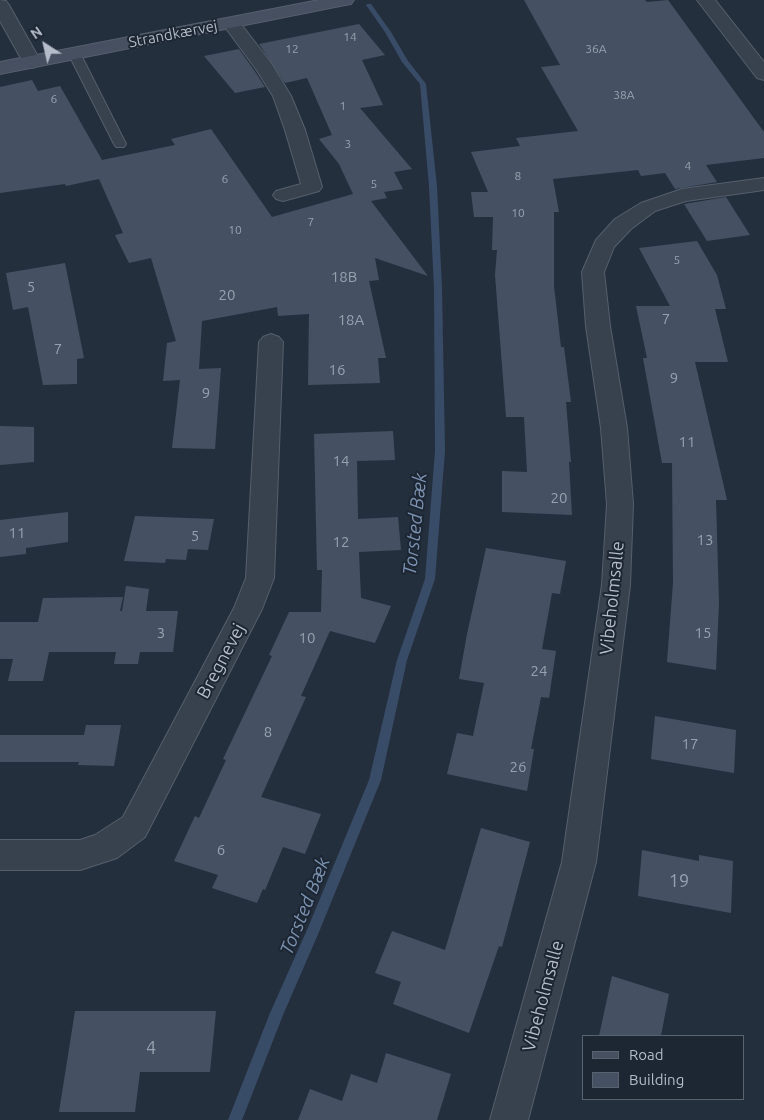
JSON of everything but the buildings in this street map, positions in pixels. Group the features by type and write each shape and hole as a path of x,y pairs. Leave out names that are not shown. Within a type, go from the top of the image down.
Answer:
{"main road":[{"name":"Strandkærvej","path":"0,68 345,0"}],"street":[{"path":"706,0 764,74"},
{"path":"0,5 32,62"},
{"path":"231,22 264,67 282,96 295,130 312,187 283,195"},
{"name":"Vibeholmsalle","path":"509,1120 579,862 616,586 620,504 614,428 598,326 593,272 604,245 623,224 648,207 682,195 764,184"},
{"name":"Bregnevej","path":"0,854 80,855 105,847 134,828 248,608 260,578 271,342"}],"lane":[{"path":"74,53 120,144"}],"waterway":[{"name":"Torsted Bæk","path":"235,1120 277,1013 313,932 375,780 402,660 430,579 440,451 438,288 433,186 423,84 405,62 388,32 369,5"}]}
